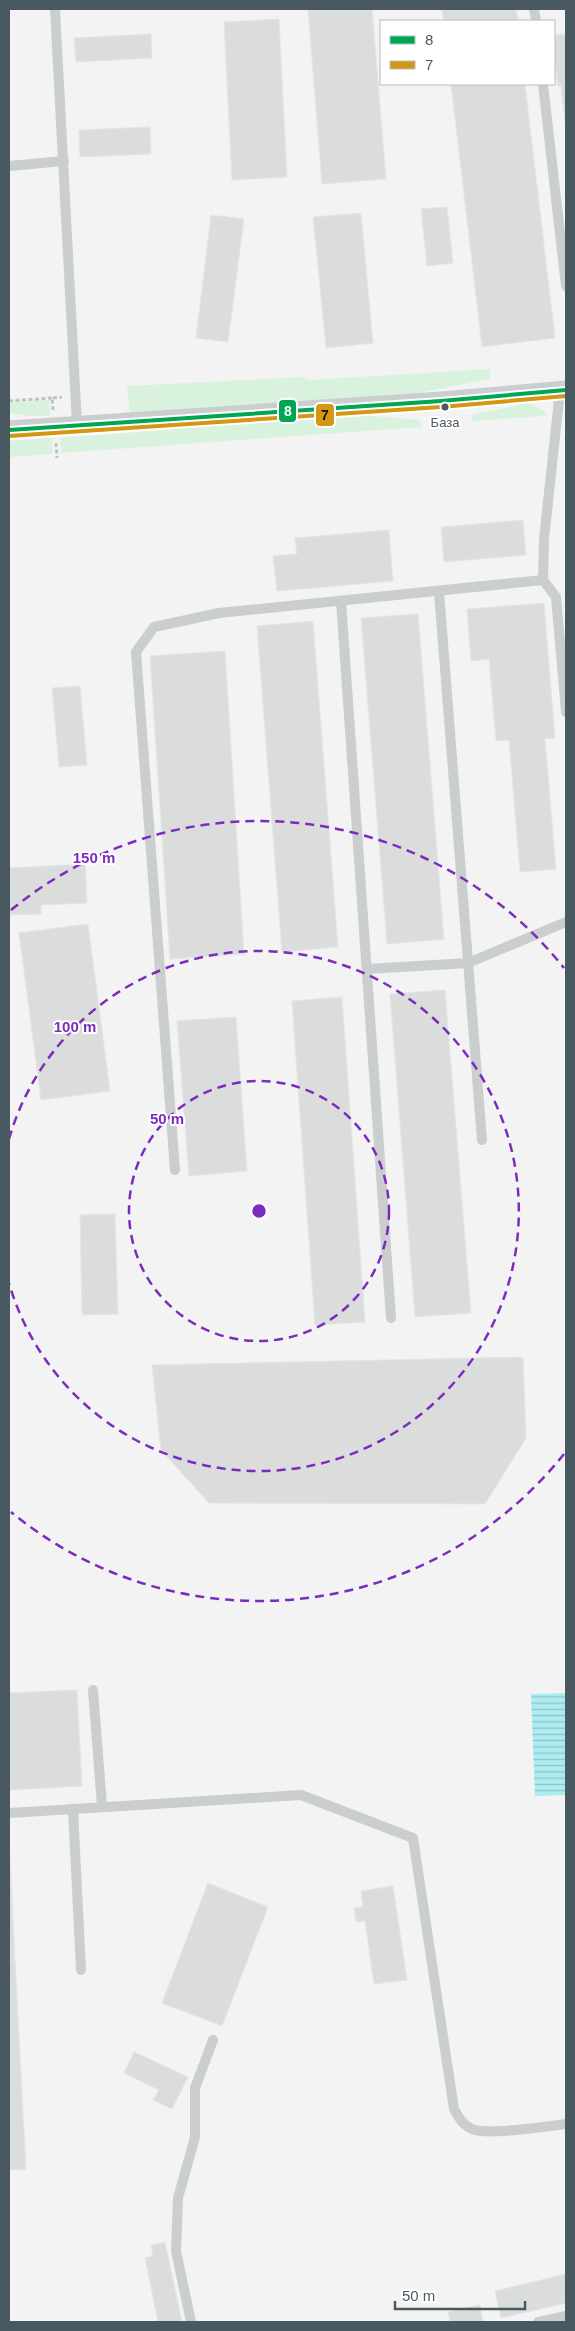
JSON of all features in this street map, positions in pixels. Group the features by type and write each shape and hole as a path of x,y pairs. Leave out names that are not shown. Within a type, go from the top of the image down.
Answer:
{"street":[{"path":"9,430 441,401 563,390"}],"lane":[{"path":"55,9 77,425"},
{"path":"543,85 566,286"},
{"path":"9,166 64,161"},
{"path":"555,184 566,185"},
{"path":"563,390 544,539 543,580 556,597 566,712"},
{"path":"175,1170 136,652 154,627 219,613 543,580"},
{"path":"439,592 482,1140"},
{"path":"341,601 391,1318"},
{"path":"367,968 468,963 566,922"},
{"path":"93,1690 102,1806"},
{"path":"9,1813 301,1795 413,1838 454,2109 462,2122 473,2130 487,2132 566,2124"},
{"path":"73,1808 81,1970"},
{"path":"191,2322 176,2251 178,2198 195,2137 196,2088 213,2040"},
{"path":"538,2322 566,2316"}],"path":[{"path":"9,401 75,395"},
{"path":"52,398 53,418"},
{"path":"55,438 57,458"}],"green space":[{"path":"490,369 490,379 419,393 130,413 127,386 303,377 308,380"},
{"path":"49,400 50,416 27,416 9,412 9,403"},
{"path":"528,403 543,410 547,416 472,421 471,415"},
{"path":"361,415 420,420 422,427 61,453 60,438"},
{"path":"52,438 53,454 9,457 9,441"}],"water":[{"path":"566,1693 566,1795 535,1796 531,1694"}],"building":[{"path":"308,9 372,9 386,179 322,184"},
{"path":"442,9 516,9 518,20 444,20"},
{"path":"279,19 287,177 232,180 224,22"},
{"path":"151,34 152,58 76,62 74,38"},
{"path":"566,34 566,131 561,86 558,86 555,62 555,35"},
{"path":"451,85 525,85 555,338 482,347"},
{"path":"150,127 151,154 80,157 79,130"},
{"path":"447,207 453,263 427,266 421,209"},
{"path":"361,213 373,343 326,348 313,217"},
{"path":"211,215 244,219 228,342 196,338"},
{"path":"523,520 526,555 444,562 441,527"},
{"path":"389,530 393,581 277,591 273,556 297,554 295,538"},
{"path":"544,603 555,738 545,739 556,869 520,872 509,740 496,741 489,659 471,661 467,609"},
{"path":"418,614 444,939 387,944 361,618"},
{"path":"313,621 338,947 282,952 257,626"},
{"path":"225,651 244,954 170,959 150,656"},
{"path":"80,686 87,765 59,767 52,688"},
{"path":"85,864 87,903 41,905 41,914 9,915 9,868"},
{"path":"88,924 110,1091 41,1100 19,933"},
{"path":"445,990 471,1313 415,1317 390,994"},
{"path":"342,997 365,1322 315,1325 292,1001"},
{"path":"236,1017 247,1171 189,1176 177,1021"},
{"path":"115,1214 118,1314 82,1315 80,1215"},
{"path":"523,1357 526,1438 485,1504 209,1503 161,1450 152,1365"},
{"path":"77,1690 82,1786 9,1790 9,1693"},
{"path":"9,1840 15,1960 9,1960"},
{"path":"208,1883 268,1907 222,2026 162,2003"},
{"path":"393,1886 407,1980 374,1984 365,1921 356,1922 354,1908 363,1907 361,1891"},
{"path":"9,1960 15,1960 26,2169 9,2170"},
{"path":"134,2052 188,2077 172,2109 153,2100 159,2090 124,2073"},
{"path":"165,2242 182,2322 158,2322 145,2258 153,2256 151,2245"},
{"path":"566,2274 566,2303 501,2318 495,2291"},
{"path":"480,2305 483,2322 450,2322 448,2312"}],"transit line":[{"name":"8","path":"9,430 441,401 566,390"},
{"name":"7","path":"9,436 441,407 566,396"}],"place":[{"name":"База","path":"445,407"}]}
